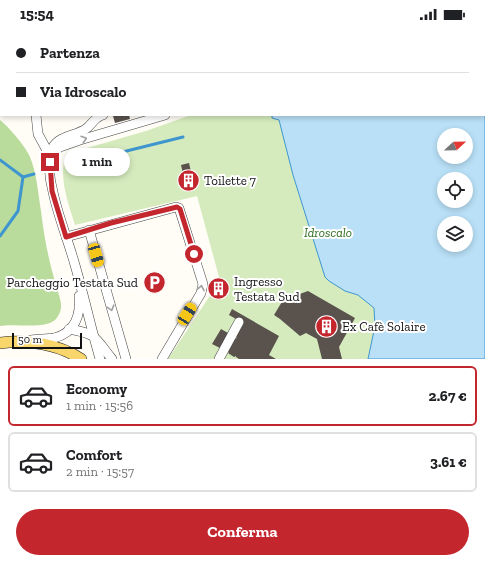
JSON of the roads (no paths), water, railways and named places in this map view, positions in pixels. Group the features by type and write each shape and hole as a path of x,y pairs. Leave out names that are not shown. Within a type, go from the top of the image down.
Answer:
{"main road":[{"path":"0,343 40,343 64,350 81,359"}],"street":[{"path":"99,116 87,129 61,139 53,147 50,156 50,169 52,191 75,264 100,359"},
{"path":"50,156 60,147 162,116"},
{"path":"36,118 38,134 50,156"},
{"path":"66,237 169,208 179,208 203,284 200,293 162,359"},
{"path":"89,230 126,359"},
{"path":"12,342 54,338 69,329 77,319 80,309 75,264"},
{"path":"218,359 239,322"},
{"path":"69,329 94,335 112,359"}],"water":[{"name":"Idroscalo","path":"272,116 485,116 485,359 368,359 375,326 374,308 358,295 345,291 325,277 293,175 279,120 272,118"}],"waterway":[{"path":"70,165 183,137"},
{"path":"0,160 23,177"},
{"path":"23,177 34,174"},
{"path":"0,236 18,211 23,177"}],"place":[{"name":"Toilette 7","path":"189,180"},
{"name":"Parcheggio Testata Sud","path":"154,282"},
{"name":"Ingresso Testata Sud","path":"219,288"},
{"name":"Ex Cafè Solaire","path":"327,326"}]}
